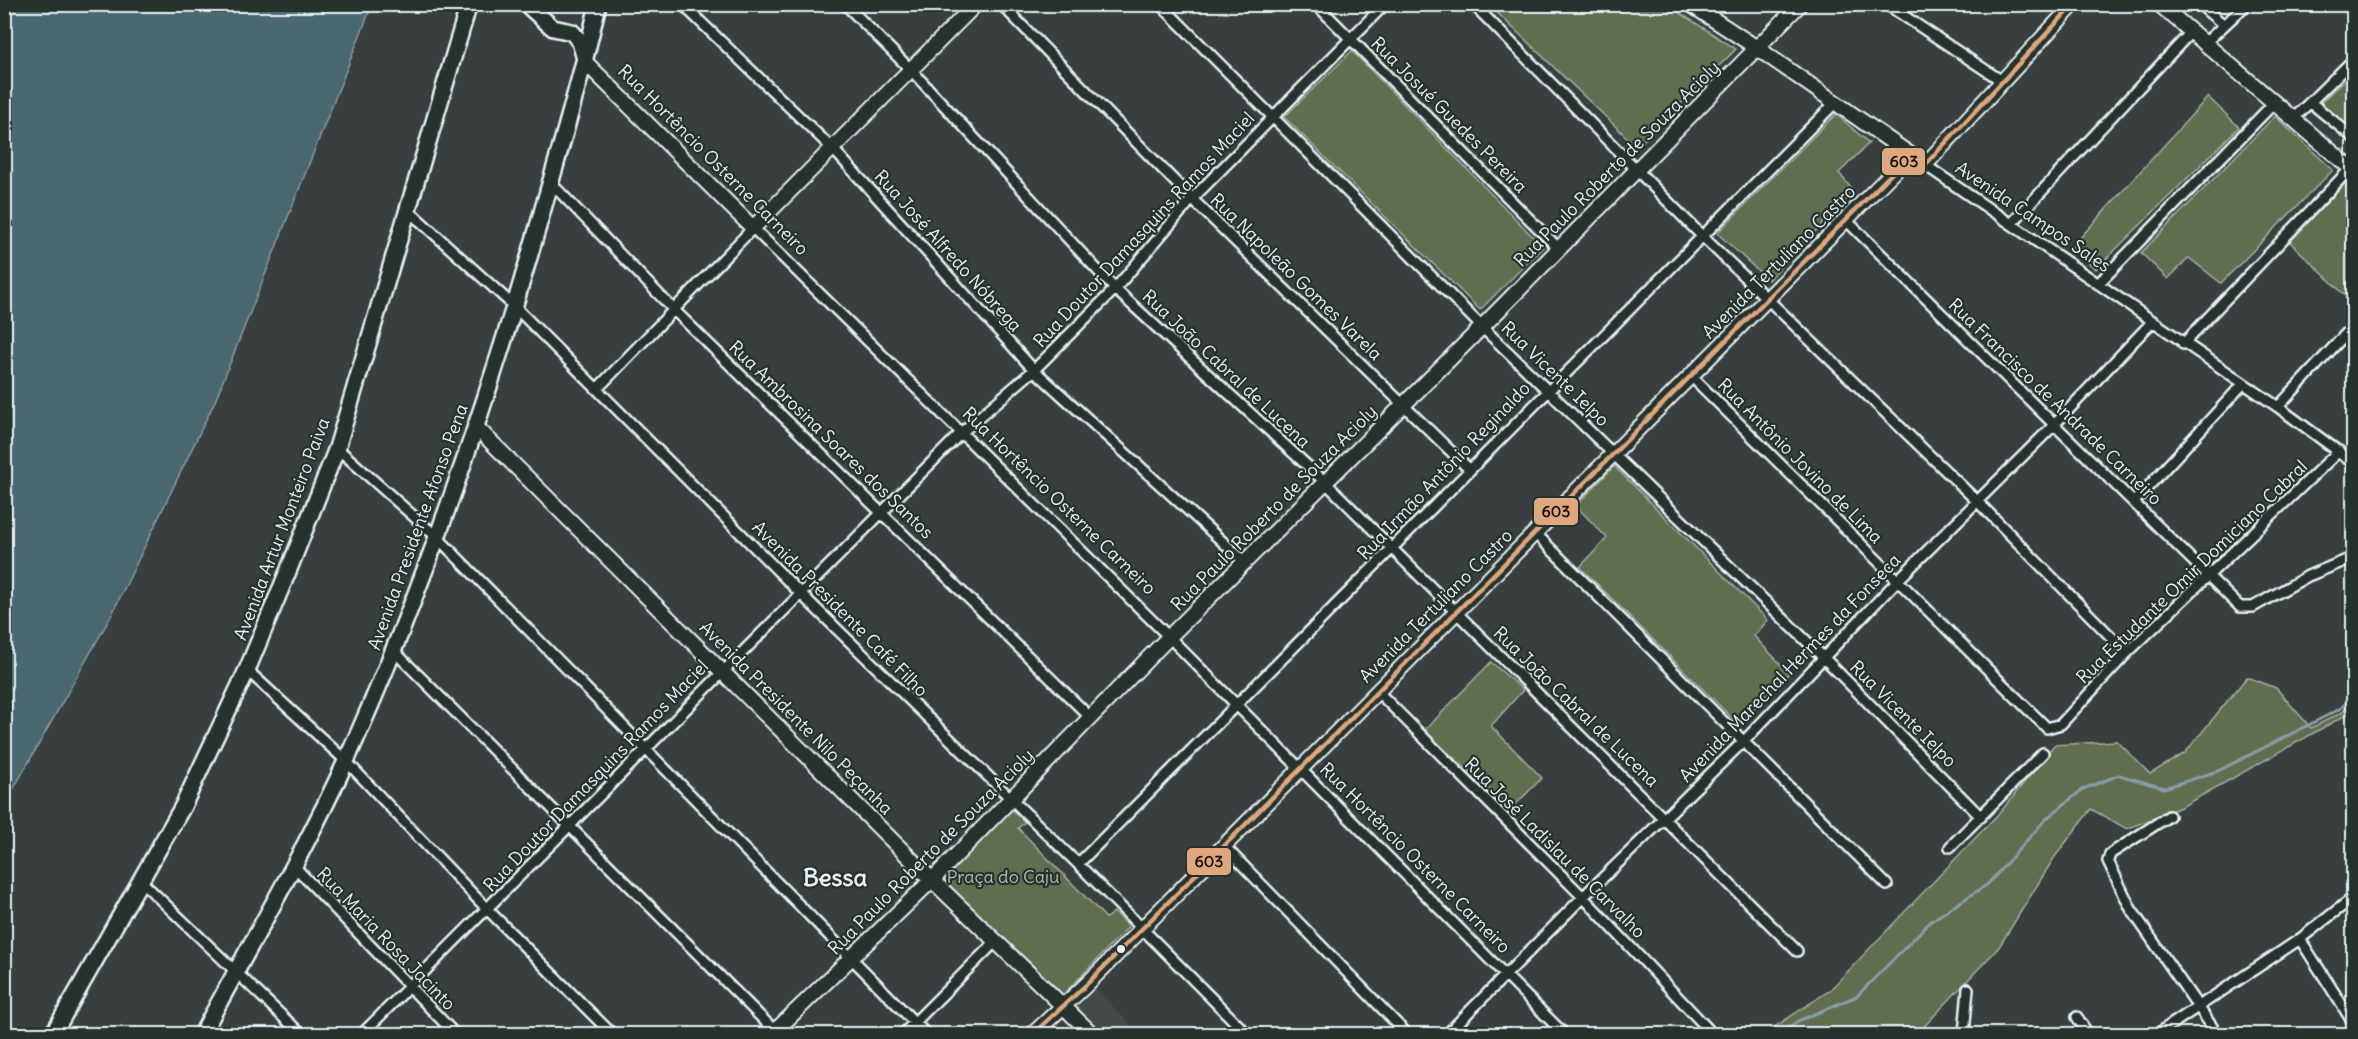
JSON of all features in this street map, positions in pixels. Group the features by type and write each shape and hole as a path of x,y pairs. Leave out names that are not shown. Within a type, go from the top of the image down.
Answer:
{"main road":[{"name":"Avenida Artur Monteiro Paiva","path":"53,1035 142,882 183,806 247,670 337,448 469,4"},
{"path":"526,4 553,28 572,32"},
{"name":"Avenida Presidente Afonso Pena","path":"572,32 597,4"},
{"name":"Avenida Presidente Afonso Pena","path":"202,1035 294,866 346,761 394,651 438,538 515,307 585,62 597,4"},
{"name":"Rua Hortêncio Osterne Carneiro","path":"572,32 580,42 585,62"}],"street":[{"name":"Rua José Alfredo Nóbrega","path":"682,4 834,150 1034,370 1246,563"},
{"name":"Rua João Cabral de Lucena","path":"845,4 911,70 1116,289 1325,483 1666,818 1797,951"},
{"path":"597,389 976,4"},
{"name":"Rua Napoleão Gomes Varela","path":"1001,4 1192,199 1469,469"},
{"name":"Rua Vicente Ielpo","path":"1160,4 1482,327 1824,658 1981,817"},
{"name":"Rua Josué Guedes Pereira","path":"1316,4 1559,249"},
{"name":"Rua Doutor Damasquins Ramos Maciel","path":"362,1035 961,433 1034,370 1116,289 1192,199 1385,4"},
{"path":"1473,4 1701,235 1978,502 2127,653"},
{"name":"Avenida Campos Sales","path":"1690,4 2278,407 2354,463"},
{"name":"Rua Paulo Roberto de Souza Acioly","path":"773,1033 932,880 1169,637 1482,327 1800,4"},
{"path":"1886,4 2002,81"},
{"path":"1925,165 2074,4"},
{"path":"2159,4 2206,42 2352,170 2183,344"},
{"path":"2199,4 2224,25"},
{"path":"2206,42 2247,4"},
{"path":"2011,224 2192,31"},
{"path":"2294,118 2354,59"},
{"name":"Rua Hortêncio Osterne Carneiro","path":"585,62 1169,637 1564,1035"},
{"path":"2098,284 2275,102"},
{"path":"2310,102 2354,138"},
{"name":"Rua Irmão Antônio Reginaldo","path":"1078,864 1701,235 1835,103"},
{"name":"Avenida Tertuliano Castro","path":"1033,1035 1847,221 1910,155"},
{"name":"Rua Ambrosina Soares dos Santos","path":"551,183 674,310 1091,718"},
{"name":"Avenida Presidente Café Filho","path":"408,210 515,307 801,594 1078,864 1247,1035"},
{"name":"Rua Francisco de Andrade Carneiro","path":"1847,221 2240,607 2253,607 2308,576 2354,557"},
{"name":"Avenida Marechal Hermes da Fonseca","path":"1448,1035 1504,975 1745,740 1897,581 2054,426 2152,322"},
{"path":"2278,407 2354,325"},
{"name":"Rua Antônio Jovino de Lima","path":"1691,376 2039,722"},
{"path":"2134,502 2243,384"},
{"name":"Avenida Presidente Nilo Peçanha","path":"476,427 932,880 1064,1005 1092,1035"},
{"path":"337,448 438,538 926,1035"},
{"name":"Rua Estudante Omir Domiciano Cabral","path":"2039,722 2047,729 2061,724 2127,653 2209,577 2338,451"},
{"path":"1534,532 1745,740 1887,885"},
{"path":"394,651 773,1033"},
{"path":"247,670 346,761 488,910 612,1035"},
{"name":"Rua José Ladislau de Carvalho","path":"1377,691 1583,897 1708,1029"},
{"path":"1950,847 2043,753"},
{"path":"2169,816 2110,854 2109,861 2131,909 2217,1035"},
{"path":"1224,846 1407,1035"},
{"name":"Rua Maria Rosa Jacinto","path":"294,866 454,1035"},
{"path":"142,882 301,1035"},
{"path":"2157,1035 2300,939 2354,897"},
{"path":"2300,939 2354,1024"},
{"path":"903,1035 996,941"},
{"path":"1964,1035 1968,989"},
{"path":"2077,1017 2088,1035"}],"shaded area":[{"path":"2204,5 2239,5 2223,20"},
{"path":"1094,987 1131,1025 1121,1034 1103,1034 1075,1006"}],"green space":[{"path":"1489,5 1668,5 1736,49 1637,147"},
{"path":"1352,51 1543,247 1480,310 1284,117"},
{"path":"2353,72 2353,132 2319,104"},
{"path":"2208,97 2239,127 2096,269 2070,249"},
{"path":"1836,114 1869,143 1839,173 1854,192 1768,280 1717,233"},
{"path":"2275,116 2333,170 2221,283 2189,258 2168,279 2141,253"},
{"path":"2353,175 2353,303 2290,242"},
{"path":"1614,466 1768,620 1754,636 1789,673 1738,724 1580,567 1607,538 1576,506"},
{"path":"1491,662 1523,690 1491,726 1542,778 1511,809 1424,731"},
{"path":"2247,677 2276,688 2311,728 2343,712 2353,692 2353,711 2181,807 2127,829 2091,809 2054,858 1999,947 1917,1034 1764,1034 1830,990 2003,809 2054,745 2117,741 2150,774 2185,753"},
{"name":"Praça do Caju","path":"1010,808 1025,822 1018,828 1106,918 1114,912 1129,926 1061,997 939,876"}],"water":[{"path":"5,4 372,5 215,401 111,616 5,804"}],"waterway":[{"path":"1780,1034 1798,1021 1857,996 1931,921 1988,884 2046,819 2083,789 2119,775 2164,788 2218,771 2340,709 2354,695"}],"transit line":[{"name":"603","path":"1033,1034 1085,986 1910,155 1925,165 2074,4"}],"district":[{"name":"Bessa","path":"835,878"}]}
